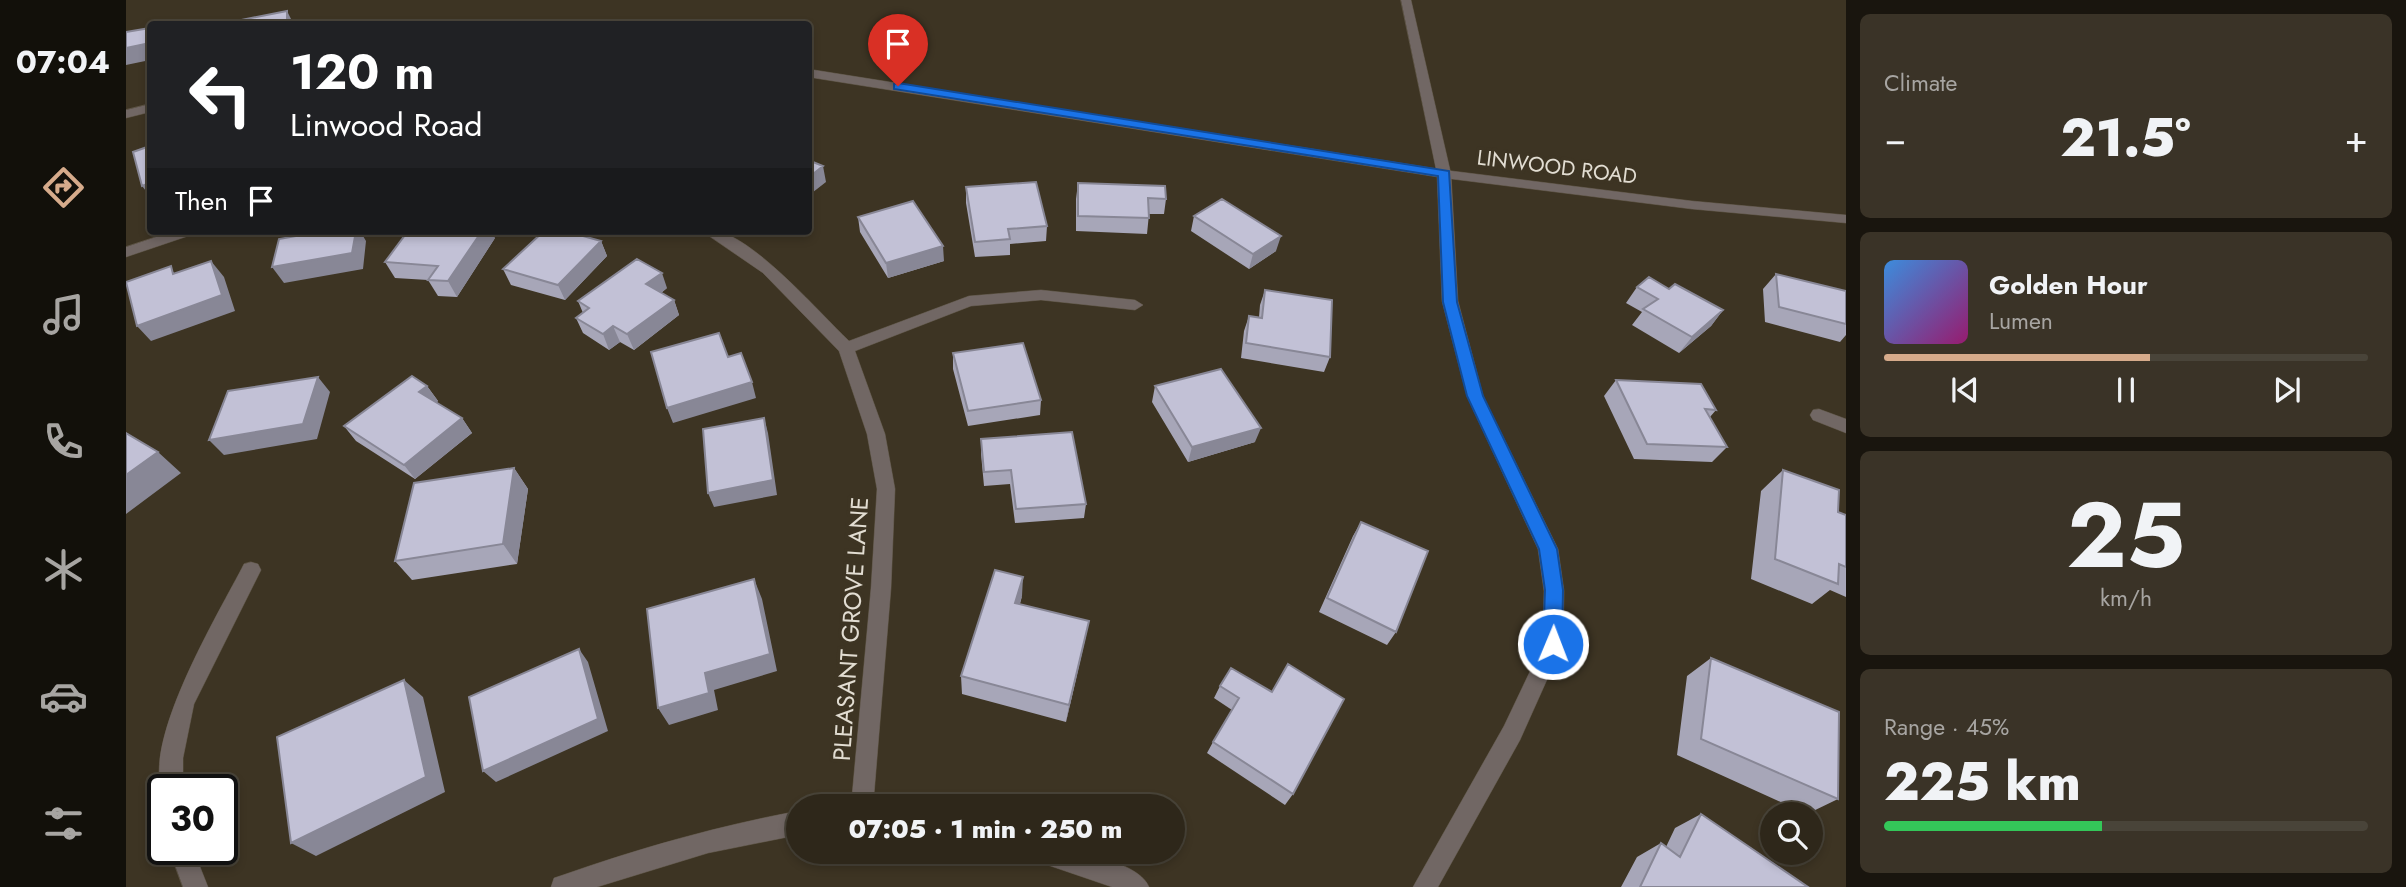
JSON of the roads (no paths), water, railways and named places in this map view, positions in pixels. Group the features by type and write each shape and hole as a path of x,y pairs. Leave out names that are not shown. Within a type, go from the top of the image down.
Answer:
{"street":[{"path":"1406,0 1444,174 1450,302 1475,396 1548,549 1554,590 1553,644 1512,733 1425,887"},
{"name":"LINWOOD ROAD","path":"812,74 1444,174 1692,205 1846,219"},
{"path":"126,114 147,109"},
{"path":"126,252 177,235"},
{"name":"PLEASANT GROVE LANE","path":"717,235 768,271 846,348 876,434 886,489 881,588 863,794"},
{"path":"846,348 969,301 1041,295 1135,305"},
{"path":"1819,415 1846,426"},
{"path":"172,774 172,758 184,702 251,570"},
{"path":"563,887 653,855 729,835 786,825"},
{"path":"1078,864 1118,877 1137,887"},
{"path":"186,865 196,887"}]}
